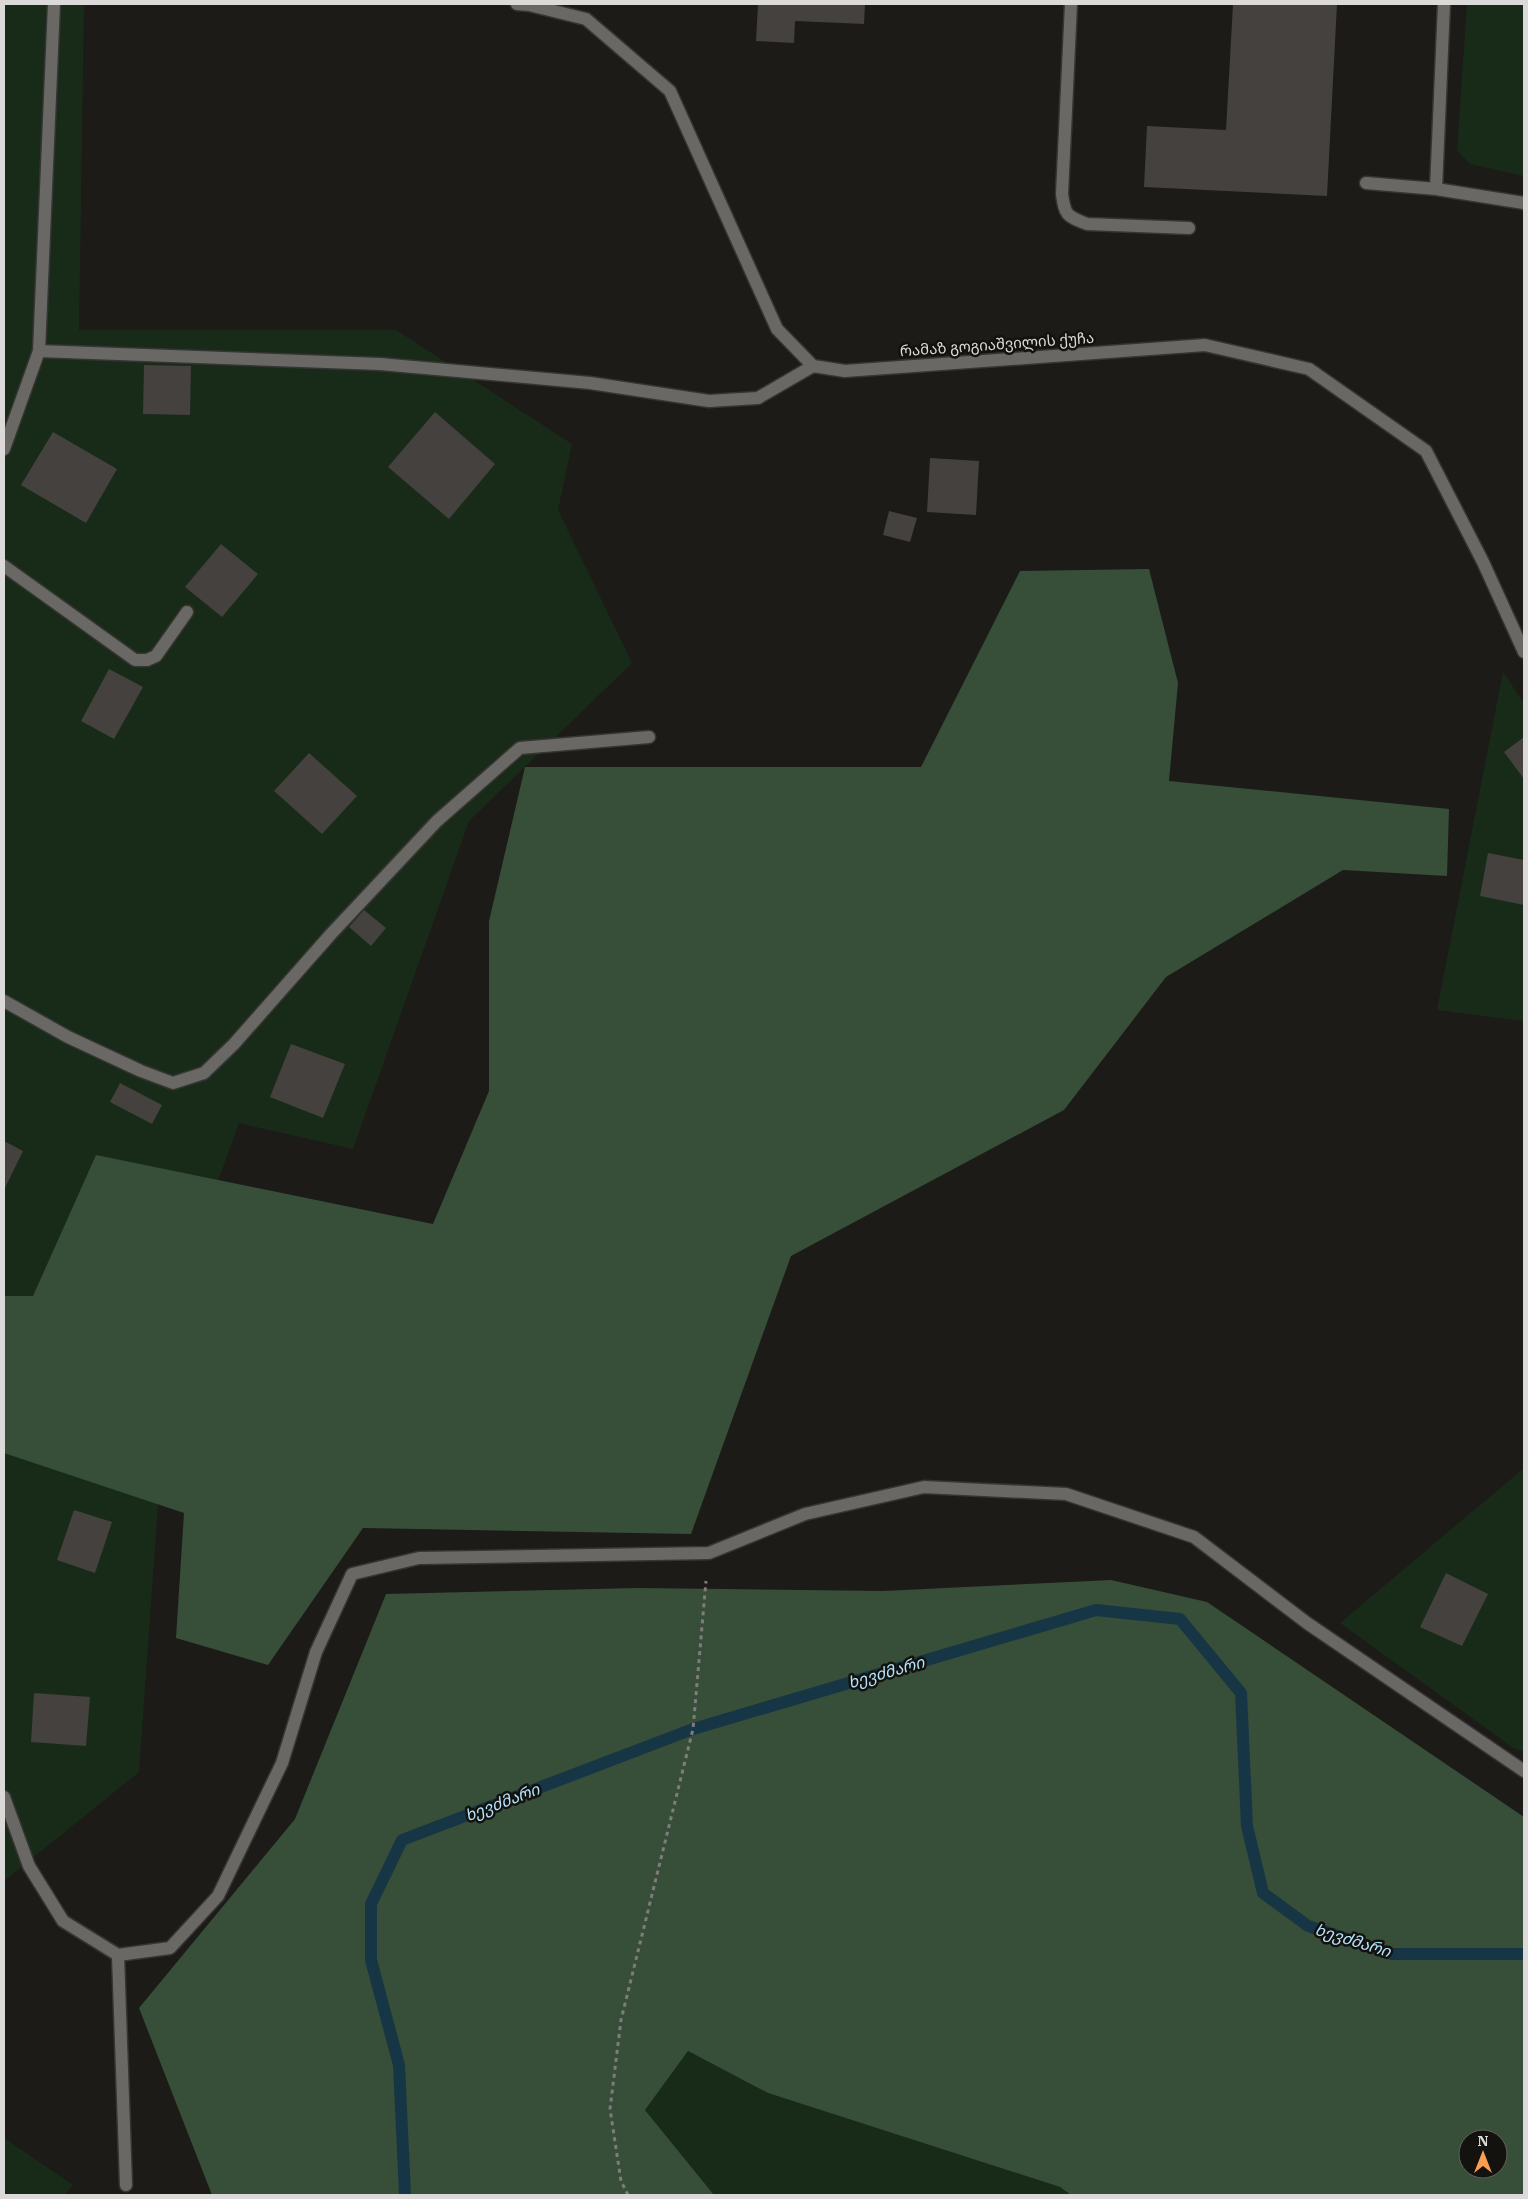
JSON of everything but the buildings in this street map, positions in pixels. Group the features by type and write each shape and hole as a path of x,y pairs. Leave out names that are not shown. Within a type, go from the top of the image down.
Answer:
{"street":[{"path":"4,449 39,351 54,4"},
{"path":"39,351 380,364 590,382 709,401 758,398 813,366 777,329 670,91 586,19 529,5 517,4"},
{"path":"1071,4 1062,194 1064,212 1071,218 1086,224 1189,228"},
{"path":"1436,190 1444,4"},
{"path":"1366,182 1524,203"},
{"name":"რამაზ გოგიაშვილის ქუჩა","path":"813,366 846,372 1205,345 1309,369 1426,451 1484,562 1524,652"},
{"path":"4,566 135,660 147,660 156,656 187,612"},
{"path":"4,1001 68,1037 173,1083 204,1073 234,1044 331,934 437,821 520,748 649,737"},
{"path":"4,1797 29,1866 62,1921 118,1955 170,1948 218,1896 282,1763 316,1652 352,1574 419,1558 709,1553 805,1514 924,1487 1066,1494 1194,1537 1307,1623 1524,1771"},
{"path":"118,1955 126,2185"}],"path":[{"path":"628,2195 621,2181 610,2109 621,2020 693,1729 709,1553"}],"green space":[{"path":"4,4 84,4 79,330 396,330 572,444 558,510 632,663 469,821 353,1149 239,1123 172,1309 139,1772 4,1881"},
{"path":"1467,4 1524,4 1524,176 1470,164 1457,150"},
{"path":"1149,569 1178,683 1169,781 1449,809 1447,876 1343,870 1166,977 1064,1110 791,1256 691,1534 363,1528 268,1665 176,1638 184,1513 4,1453 4,1296 33,1296 96,1155 433,1224 489,1091 489,921 525,767 921,767 1020,571"},
{"path":"1503,672 1524,703 1524,1021 1437,1010"},
{"path":"1524,1468 1524,1752 1512,1747 1340,1623"},
{"path":"1111,1580 1207,1602 1524,1817 1524,2195 1071,2195 1060,2187 768,2093 688,2051 645,2110 714,2195 212,2195 139,2008 295,1819 386,1594 638,1588 883,1591"},
{"path":"688,2051 768,2093 1060,2187 1071,2195 714,2195 645,2110"},
{"path":"4,2138 73,2185 64,2195 4,2195"}],"waterway":[{"name":"ხევძმარი","path":"405,2195 399,2065 371,1960 371,1904 402,1840 693,1729 1096,1610 1180,1619 1241,1693 1247,1826 1263,1893 1308,1926 1392,1954 1524,1954"}]}
